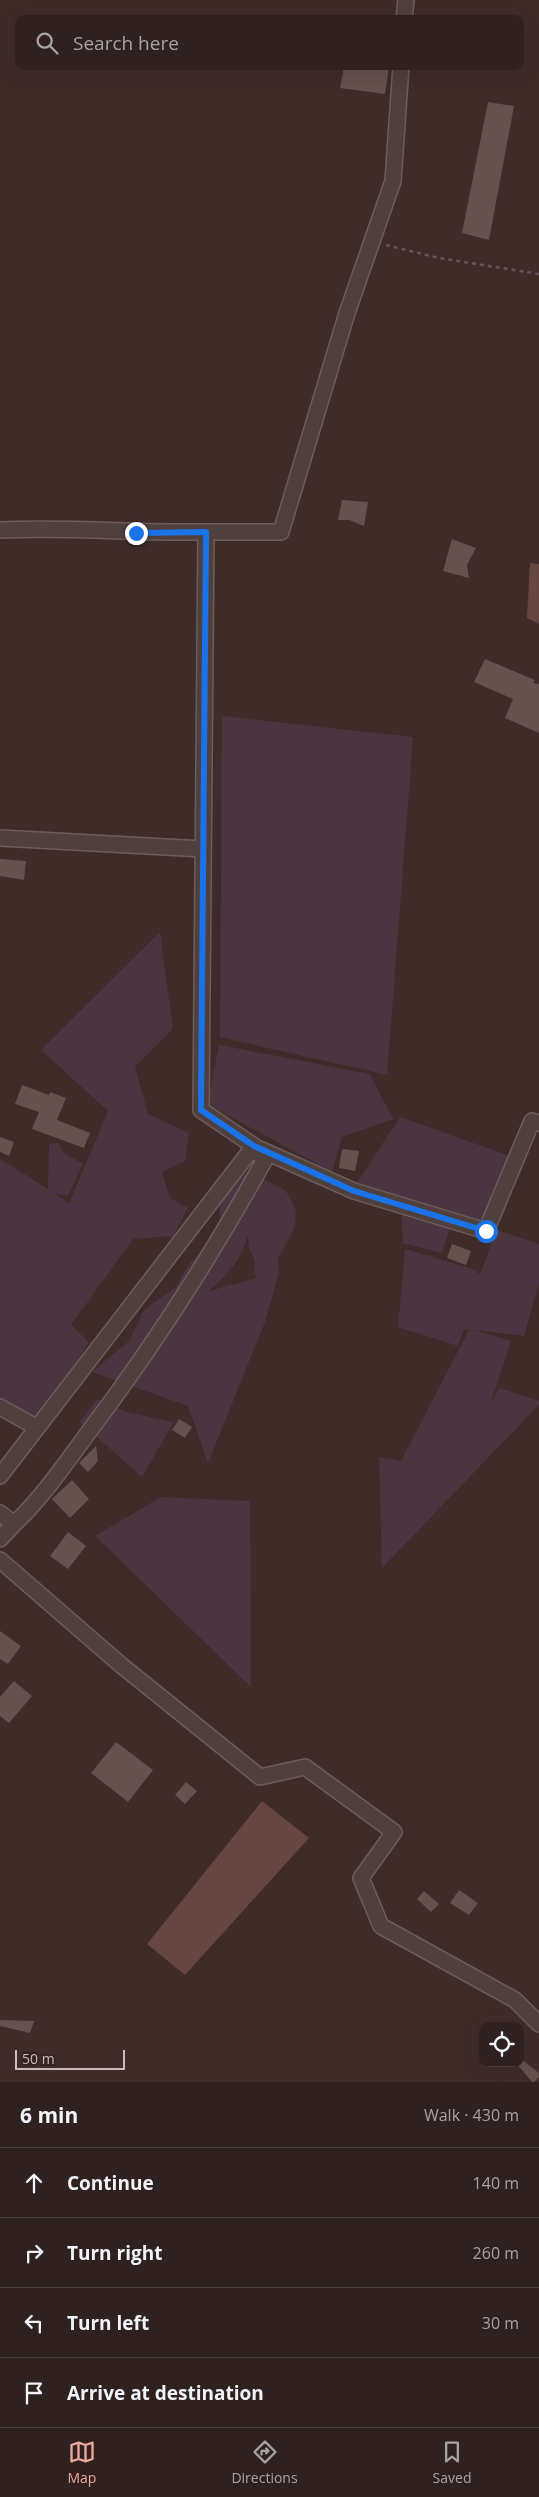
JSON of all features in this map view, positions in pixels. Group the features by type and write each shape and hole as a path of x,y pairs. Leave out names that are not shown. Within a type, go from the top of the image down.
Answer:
{"street":[{"path":"404,15 406,0"},
{"path":"0,530 67,529 136,533 281,532 347,313 393,181 401,70"},
{"path":"206,532 201,1110 254,1146 354,1191 486,1231 532,1121 539,1123"},
{"path":"0,838 26,837 203,849"},
{"path":"0,1476 254,1146"},
{"path":"0,1539 25,1514 117,1395 195,1278 237,1210 264,1161 254,1146"},
{"path":"0,1407 36,1427"},
{"path":"0,1513 14,1524"},
{"path":"0,1560 121,1665 260,1777 305,1767 394,1832 361,1878 382,1926 514,2000 539,2024"}],"path":[{"path":"372,242 439,258 539,274"}],"shaded area":[{"path":"530,563 539,564 539,624 527,618"},
{"path":"222,716 413,737 387,1075 220,1037"},
{"path":"160,932 173,1029 135,1067 148,1114 189,1133 185,1161 162,1172 170,1198 188,1208 173,1236 133,1239 71,1325 89,1342 36,1427 0,1406 0,1159 48,1189 49,1144 58,1143 64,1153 83,1164 68,1196 54,1193 69,1203 108,1111 41,1050"},
{"path":"219,1045 370,1074 393,1119 342,1137 332,1172 207,1104"},
{"path":"400,1117 513,1157 486,1226 354,1187"},
{"path":"251,1169 258,1176 286,1191 296,1210 295,1227 278,1259 279,1272 265,1322 208,1463 188,1406 92,1372 129,1341 144,1310 176,1287 189,1264 212,1241 221,1227 219,1201","holes":["248,1234 249,1249 255,1261 254,1272 257,1278 209,1291 238,1260"]},
{"path":"401,1212 450,1227 442,1253 403,1243"},
{"path":"497,1230 539,1244 539,1282 524,1336 474,1330 511,1341 491,1402 500,1388 539,1401 539,1405 382,1568 379,1457 401,1461 469,1330 464,1329 458,1346 398,1327 405,1249 473,1269 480,1274"},
{"path":"97,1399 126,1412 174,1422 142,1477 80,1422"},
{"path":"161,1497 250,1501 251,1687 95,1536"},
{"path":"262,1801 309,1838 185,1975 147,1944"}],"building":[{"path":"343,70 388,70 385,94 340,88"},
{"path":"488,102 514,106 489,240 462,233"},
{"path":"342,500 368,502 364,526 349,520 338,520"},
{"path":"452,539 476,548 467,565 469,578 443,571"},
{"path":"485,659 535,680 533,683 539,684 539,733 505,718 513,699 474,682"},
{"path":"0,859 26,861 24,880 0,876"},
{"path":"22,1085 49,1095 50,1092 66,1098 57,1120 90,1133 84,1148 32,1129 39,1112 15,1104"},
{"path":"0,1137 14,1142 9,1156 0,1152"},
{"path":"342,1149 359,1151 355,1171 339,1168"},
{"path":"452,1244 471,1251 466,1265 447,1258"},
{"path":"179,1419 192,1427 185,1438 172,1430"},
{"path":"96,1446 98,1461 88,1472 79,1463"},
{"path":"72,1480 89,1499 70,1518 52,1499"},
{"path":"68,1532 86,1546 68,1569 50,1556"},
{"path":"0,1631 21,1646 8,1664 0,1659"},
{"path":"14,1681 32,1696 9,1723 0,1716 0,1697"},
{"path":"116,1742 153,1770 128,1802 91,1773"},
{"path":"186,1782 197,1791 185,1804 175,1795"},
{"path":"459,1890 478,1903 469,1915 450,1903"},
{"path":"424,1891 439,1904 431,1912 417,1899"},
{"path":"0,2020 34,2021 30,2033 0,2026"},
{"path":"524,2061 539,2073 539,2077 532,2082 519,2067 524,2067"}],"route":[{"path":"136,533 206,532 201,1110 254,1146 354,1191 486,1231"}]}
